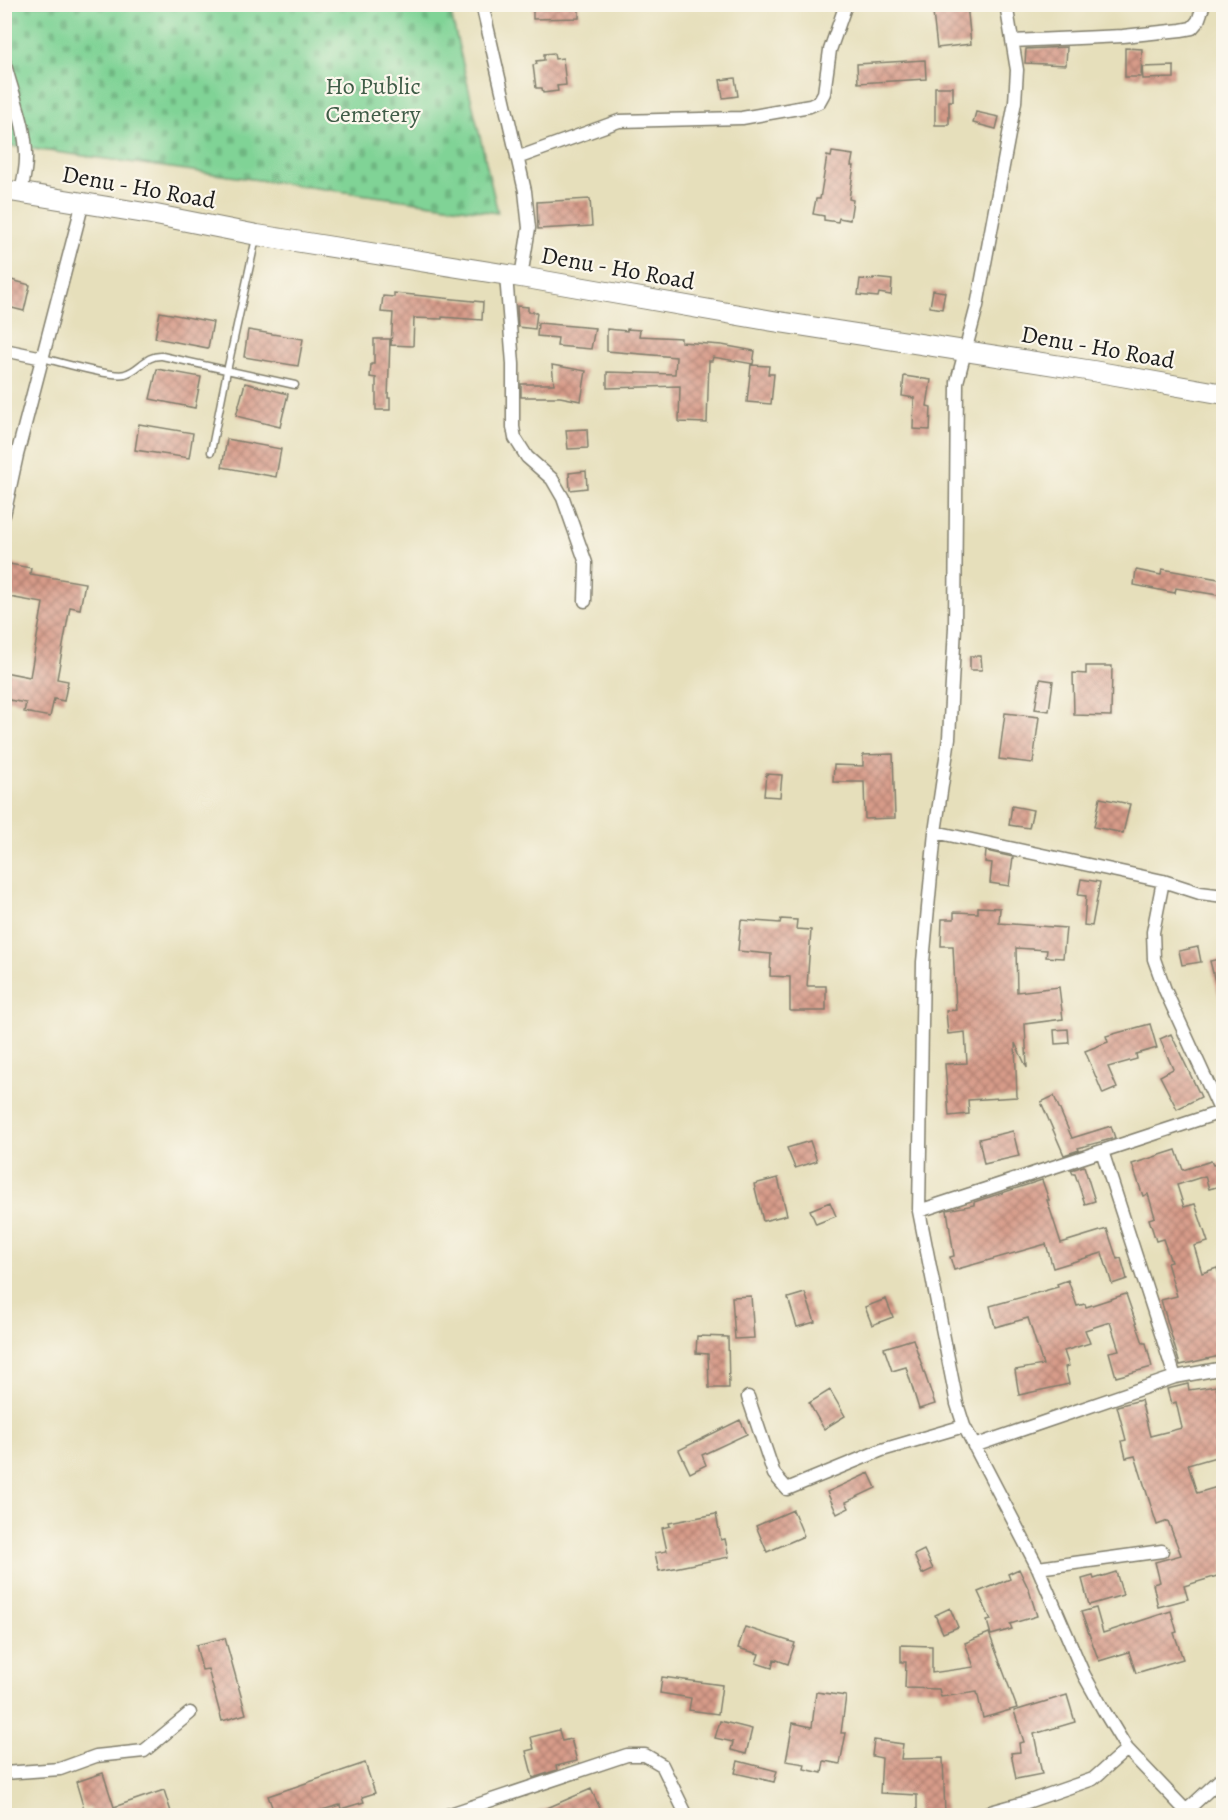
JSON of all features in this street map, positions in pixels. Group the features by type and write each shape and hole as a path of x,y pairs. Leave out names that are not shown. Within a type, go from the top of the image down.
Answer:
{"main road":[{"name":"Denu - Ho Road","path":"13,191 257,235 1224,394"}],"street":[{"path":"482,4 525,191 530,228 513,276 513,426 515,438 528,457 552,478 563,498 586,562 585,601"},
{"path":"517,158 619,121 742,118 810,106 819,102 824,93 830,50 846,4"},
{"path":"1006,4 1017,70 1015,102 977,306 957,382 955,627 949,727 935,832 923,962 920,1211 957,1404 964,1426 1038,1568 1084,1676 1127,1749 1189,1813 1224,1776"},
{"path":"1012,41 1123,36 1192,28 1198,21 1204,4"},
{"path":"4,61 24,128 26,145 27,161 13,191"},
{"path":"4,515 17,454 82,202"},
{"path":"4,350 43,358"},
{"path":"935,832 1224,896"},
{"path":"920,1211 1222,1112 1165,990 1154,959 1153,932 1163,881"},
{"path":"1102,1151 1175,1377"},
{"path":"974,1446 1175,1377 1224,1368"},
{"path":"748,1397 774,1474 787,1489 882,1450 964,1426"},
{"path":"1038,1568 1162,1551"},
{"path":"4,1773 60,1769 96,1756 144,1751 190,1713"},
{"path":"976,1815 1027,1802 1093,1779 1127,1749"},
{"path":"444,1815 627,1755 645,1755 662,1765 687,1815"}],"lane":[{"path":"211,452 257,235"},
{"path":"43,358 117,375 130,372 154,356 295,385"}],"green space":[{"name":"Ho Public Cemetery","path":"5,5 449,5 498,213 5,145"}],"building":[{"path":"533,4 579,4 579,18 533,19"},
{"path":"932,4 967,4 971,44 937,48"},
{"path":"1067,47 1066,65 1025,63 1026,49"},
{"path":"1125,48 1142,49 1141,77 1125,77"},
{"path":"554,53 555,59 563,58 566,85 557,86 558,91 543,93 542,88 536,88 533,65 537,64 536,61 544,60 544,54"},
{"path":"925,60 926,79 858,83 857,64"},
{"path":"1174,66 1174,78 1143,79 1142,67"},
{"path":"735,78 738,96 723,98 720,80"},
{"path":"935,87 953,87 953,101 949,101 949,125 935,125"},
{"path":"976,112 999,117 996,129 973,123"},
{"path":"832,152 853,155 851,166 854,166 849,199 853,200 850,220 839,218 838,222 824,220 824,216 813,214 816,199 820,199 827,156 831,157"},
{"path":"590,199 592,226 538,229 537,202"},
{"path":"4,278 30,285 24,311 4,306"},
{"path":"873,278 892,280 891,295 879,293 878,297 858,295 860,279 873,280"},
{"path":"933,290 945,292 942,309 930,307"},
{"path":"394,293 483,302 482,320 442,317 442,319 414,318 413,346 391,345 393,313 381,312 383,296 394,297"},
{"path":"517,306 528,307 528,312 537,312 535,329 518,327"},
{"path":"160,312 213,322 208,348 155,338"},
{"path":"538,323 595,328 591,349 557,346 558,338 537,336"},
{"path":"607,329 640,330 639,336 681,338 681,342 722,345 755,351 753,364 713,357 712,361 709,361 707,423 679,422 680,386 607,388 607,372 675,374 676,357 607,351"},
{"path":"248,330 303,339 298,366 244,357"},
{"path":"374,339 390,339 388,398 390,398 390,410 376,410 376,378 370,377 371,364 374,364"},
{"path":"552,365 586,371 581,401 560,397 521,397 521,384 554,384"},
{"path":"751,365 769,366 768,374 774,374 771,404 747,402"},
{"path":"157,369 201,377 195,408 150,399"},
{"path":"904,376 931,380 927,406 931,407 930,430 913,429 914,398 902,396"},
{"path":"245,383 288,394 280,427 236,416"},
{"path":"139,424 193,433 189,458 135,450"},
{"path":"587,429 588,448 568,449 566,430"},
{"path":"227,439 281,449 276,477 222,467"},
{"path":"586,471 587,488 570,490 569,473"},
{"path":"4,563 31,568 30,574 85,583 80,609 70,607 57,679 68,681 64,701 54,699 50,717 24,712 26,703 4,699 4,672 30,677 43,603 4,596"},
{"path":"1162,569 1224,580 1224,596 1176,588 1175,593 1134,585 1136,570 1161,575"},
{"path":"970,656 981,656 982,670 970,670"},
{"path":"1086,666 1112,666 1111,716 1074,715 1073,673 1086,674"},
{"path":"1040,679 1053,681 1049,711 1035,709"},
{"path":"1005,713 1039,717 1033,763 999,759"},
{"path":"893,754 895,818 865,819 864,782 833,782 834,765 863,766 863,755"},
{"path":"766,774 782,775 780,797 764,796"},
{"path":"1100,798 1130,804 1123,833 1094,827"},
{"path":"1012,806 1033,810 1029,828 1009,825"},
{"path":"986,851 1013,857 1009,886 990,883 992,863 985,862"},
{"path":"1081,879 1100,882 1092,926 1084,925 1086,896 1078,895"},
{"path":"978,907 1000,908 999,923 1066,928 1063,958 1046,957 1047,950 1016,948 1017,992 1059,987 1063,1019 1025,1024 1027,1068 1015,1043 1017,1097 968,1100 969,1114 949,1116 945,1064 967,1063 965,1032 948,1034 946,1011 956,1010 953,946 941,946 942,919 954,919 954,912 978,913"},
{"path":"781,919 797,920 796,929 811,930 807,986 826,986 826,1011 790,1011 790,977 770,976 771,954 738,951 741,920 780,923"},
{"path":"1198,947 1201,962 1182,965 1179,951"},
{"path":"1224,958 1224,996 1219,997 1210,961"},
{"path":"1150,1024 1157,1048 1136,1054 1137,1059 1108,1067 1117,1088 1103,1094 1085,1051 1108,1042 1106,1036"},
{"path":"1068,1029 1069,1043 1055,1044 1054,1030"},
{"path":"1171,1034 1201,1097 1177,1109 1160,1076 1173,1069 1160,1039"},
{"path":"1054,1096 1072,1138 1111,1126 1115,1138 1078,1148 1079,1150 1064,1155 1041,1102"},
{"path":"1013,1131 1019,1156 984,1164 979,1139"},
{"path":"810,1141 817,1161 795,1168 787,1148"},
{"path":"1176,1150 1183,1170 1211,1161 1213,1165 1224,1162 1224,1185 1209,1189 1205,1176 1177,1185 1184,1207 1195,1204 1208,1242 1194,1246 1202,1273 1217,1268 1224,1289 1224,1355 1180,1365 1161,1300 1177,1296 1167,1263 1171,1262 1163,1239 1156,1241 1149,1219 1155,1217 1148,1194 1143,1196 1132,1164"},
{"path":"1084,1166 1095,1201 1085,1204 1075,1174 1071,1170"},
{"path":"778,1178 787,1215 763,1221 754,1184"},
{"path":"1042,1180 1061,1243 1107,1229 1117,1259 1121,1258 1127,1279 1112,1284 1102,1253 1053,1268 1046,1244 954,1270 950,1257 954,1256 947,1210 974,1205 974,1202"},
{"path":"830,1202 836,1216 816,1224 810,1210"},
{"path":"1068,1280 1077,1306 1085,1304 1086,1307 1126,1294 1143,1343 1146,1343 1152,1367 1116,1377 1109,1352 1119,1350 1110,1322 1085,1330 1090,1343 1064,1351 1069,1366 1065,1367 1069,1384 1019,1395 1015,1370 1043,1365 1028,1318 995,1327 990,1306 1058,1287 1057,1284"},
{"path":"805,1293 815,1322 797,1327 788,1298"},
{"path":"751,1296 754,1338 735,1339 732,1297"},
{"path":"886,1299 893,1317 872,1325 865,1307"},
{"path":"697,1336 728,1337 729,1388 709,1388 708,1354 696,1353"},
{"path":"913,1339 935,1404 919,1409 906,1367 892,1371 884,1348"},
{"path":"1188,1384 1189,1390 1216,1386 1223,1435 1217,1436 1223,1455 1188,1465 1197,1493 1224,1485 1224,1497 1218,1498 1224,1516 1224,1574 1184,1586 1188,1599 1158,1607 1153,1584 1160,1582 1155,1562 1181,1555 1168,1521 1157,1525 1135,1456 1126,1458 1122,1441 1126,1440 1117,1406 1141,1400 1150,1436 1182,1428 1176,1402 1171,1404 1167,1389"},
{"path":"830,1390 845,1416 824,1429 809,1403"},
{"path":"740,1420 747,1434 702,1455 706,1465 690,1473 679,1450"},
{"path":"869,1473 876,1488 846,1502 849,1508 837,1514 827,1492"},
{"path":"793,1510 804,1536 767,1552 756,1526"},
{"path":"716,1514 721,1540 725,1539 729,1557 659,1571 655,1553 667,1551 662,1528 670,1526 669,1523"},
{"path":"924,1550 933,1569 922,1574 914,1555"},
{"path":"1019,1569 1029,1590 1037,1616 1010,1624 1012,1629 991,1635 987,1621 991,1620 978,1592 1010,1579 1008,1574"},
{"path":"1116,1572 1123,1595 1089,1605 1082,1579 1093,1576 1094,1579"},
{"path":"950,1608 958,1627 943,1633 935,1615"},
{"path":"1096,1608 1103,1633 1171,1611 1177,1632 1174,1633 1183,1659 1136,1673 1129,1652 1099,1661 1081,1612"},
{"path":"745,1627 795,1643 788,1664 774,1659 772,1668 756,1663 759,1654 738,1648"},
{"path":"989,1633 1017,1708 983,1718 977,1692 941,1697 939,1689 905,1688 906,1662 901,1662 901,1645 932,1646 932,1673 974,1667 965,1643"},
{"path":"225,1638 246,1714 222,1721 208,1669 202,1670 196,1645"},
{"path":"662,1677 722,1685 718,1714 689,1710 691,1698 660,1693"},
{"path":"816,1692 846,1696 841,1733 846,1733 840,1764 824,1761 822,1773 804,1769 805,1764 786,1761 793,1723 812,1727"},
{"path":"1067,1695 1075,1722 1034,1734 1042,1774 1016,1779 1011,1753 1020,1752 1019,1743 1024,1742 1014,1711"},
{"path":"720,1721 752,1729 746,1754 731,1750 733,1742 715,1738"},
{"path":"559,1730 562,1741 571,1739 577,1761 556,1766 557,1770 533,1778 526,1751 534,1749 531,1737"},
{"path":"874,1740 903,1744 901,1759 943,1758 945,1814 917,1815 917,1795 880,1793 882,1758 872,1756"},
{"path":"738,1761 777,1771 774,1782 735,1773"},
{"path":"365,1763 375,1793 362,1797 364,1802 341,1809 340,1805 304,1815 275,1815 268,1796"},
{"path":"103,1773 114,1807 164,1790 172,1815 92,1815 89,1808 84,1809 76,1782"},
{"path":"591,1789 603,1815 531,1815"}]}
